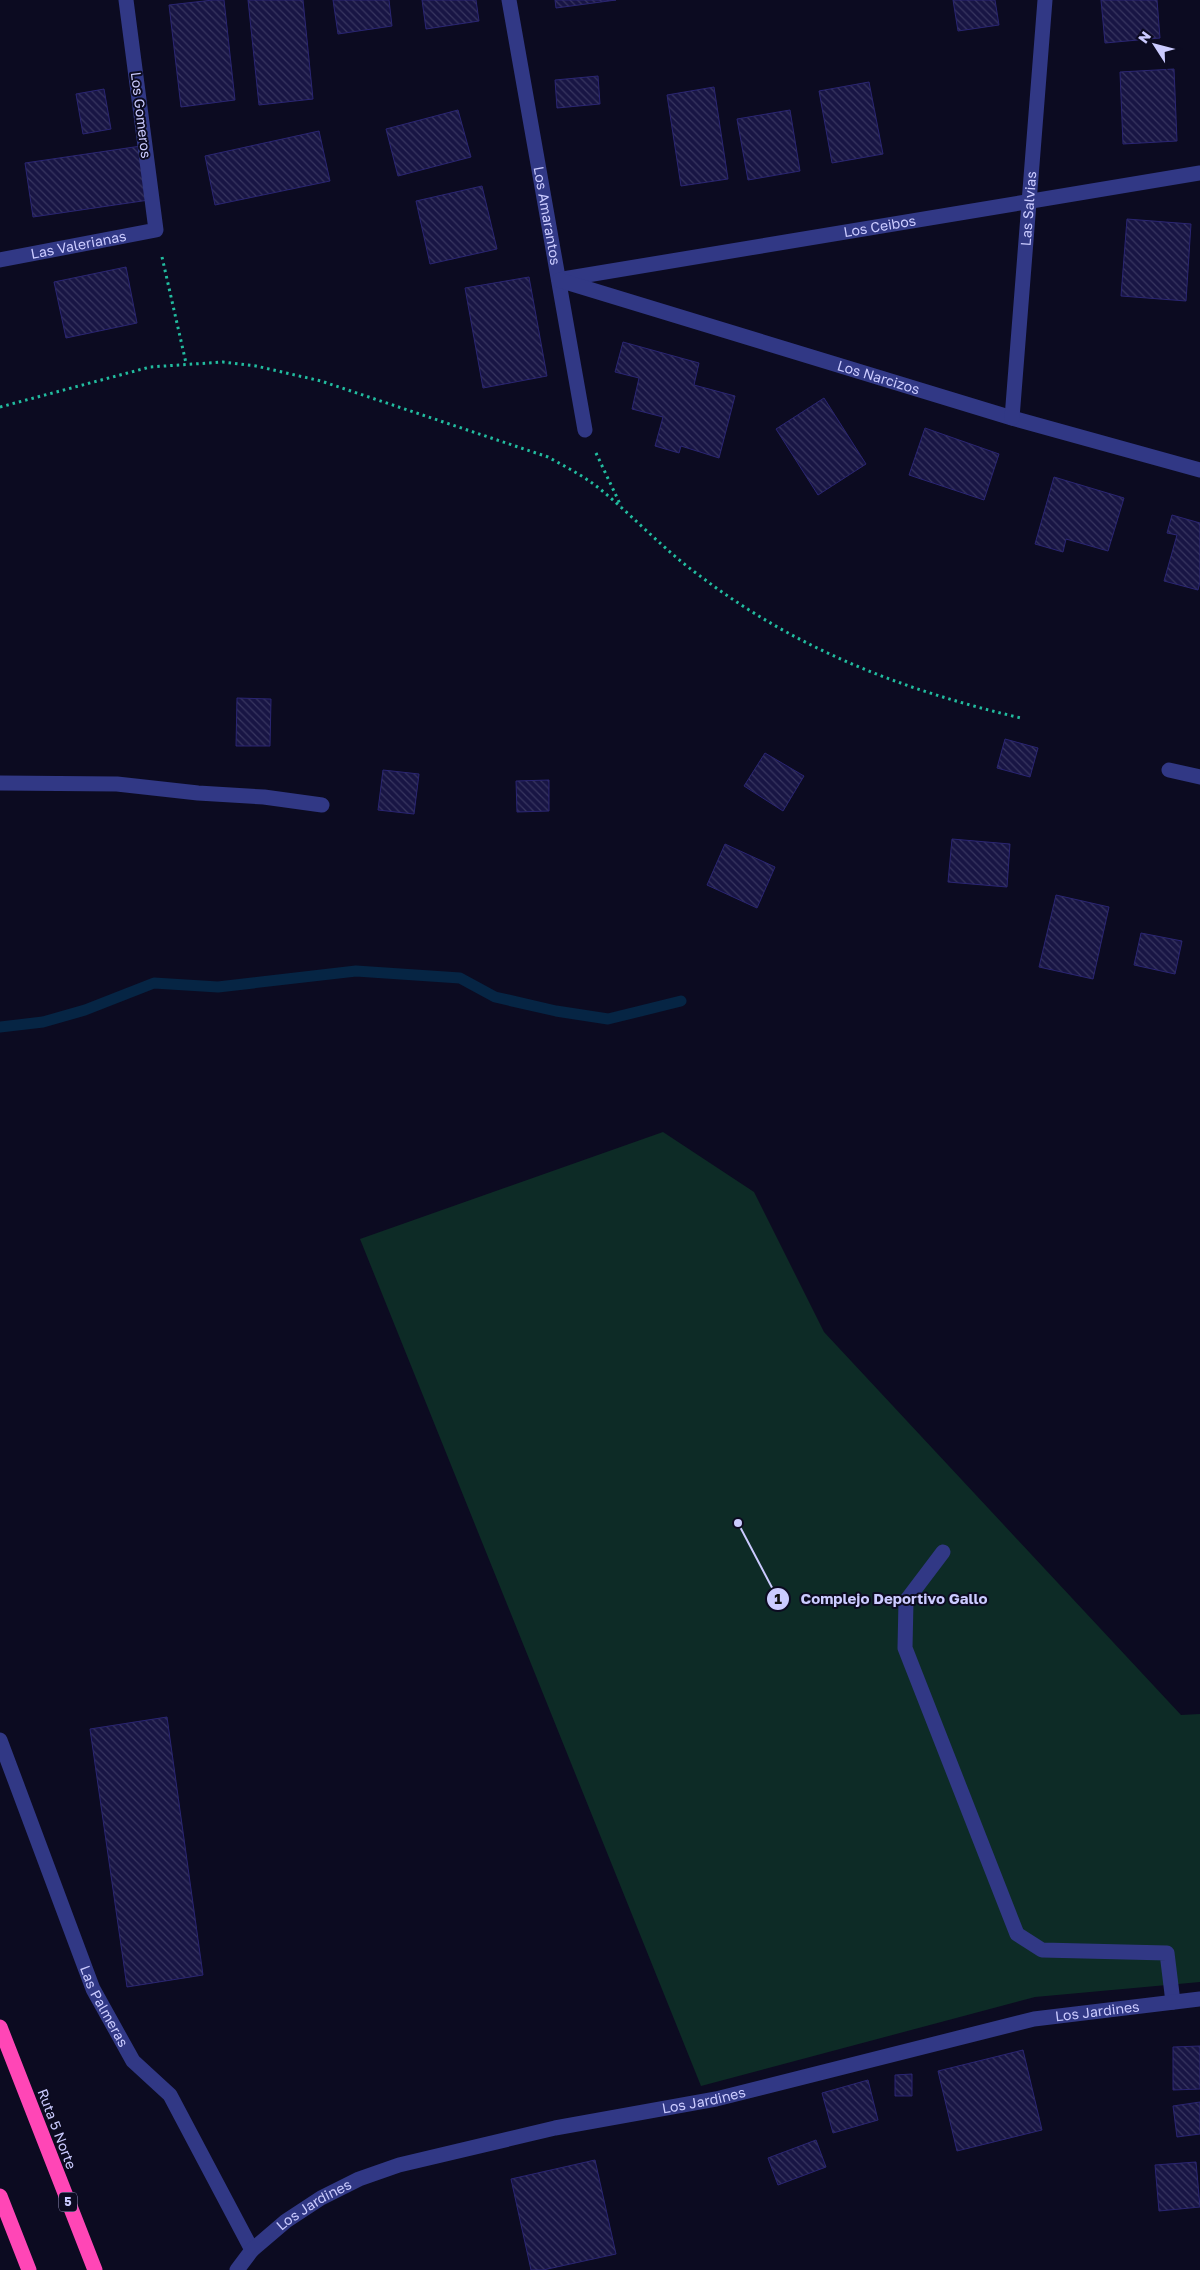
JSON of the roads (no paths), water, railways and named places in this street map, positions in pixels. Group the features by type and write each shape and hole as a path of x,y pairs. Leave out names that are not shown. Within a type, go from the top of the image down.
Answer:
{"highway":[{"name":"Ruta 5 Norte","path":"0,2027 95,2270"},
{"path":"0,2196 29,2270"}],"street":[{"name":"Los Gomeros","path":"126,0 156,230"},
{"name":"Los Amarantos","path":"509,0 585,430"},
{"name":"Las Salvias","path":"1012,418 1045,0"},
{"name":"Los Ceibos","path":"559,280 1200,173"},
{"name":"Las Valerianas","path":"0,260 156,230"},
{"name":"Los Narcizos","path":"559,280 1012,418 1200,470"},
{"path":"1169,770 1200,777"},
{"path":"0,783 117,784 264,797 322,805"},
{"path":"943,1552 906,1601 905,1648 1017,1934 1042,1950 1167,1953 1173,2002"},
{"name":"Las Palmeras","path":"0,1740 92,1989 133,2061 170,2095 252,2250"},
{"name":"Los Jardines","path":"236,2270 252,2250 286,2221 321,2198 359,2179 399,2165 555,2128 716,2100 1034,2019 1200,1999"}],"waterway":[{"path":"0,1027 43,1022 85,1010 154,983 218,987 356,971 460,978 495,997 556,1011 608,1019 681,1001"}],"place":[{"name":"Complejo Deportivo Gallo","path":"738,1523"}]}
